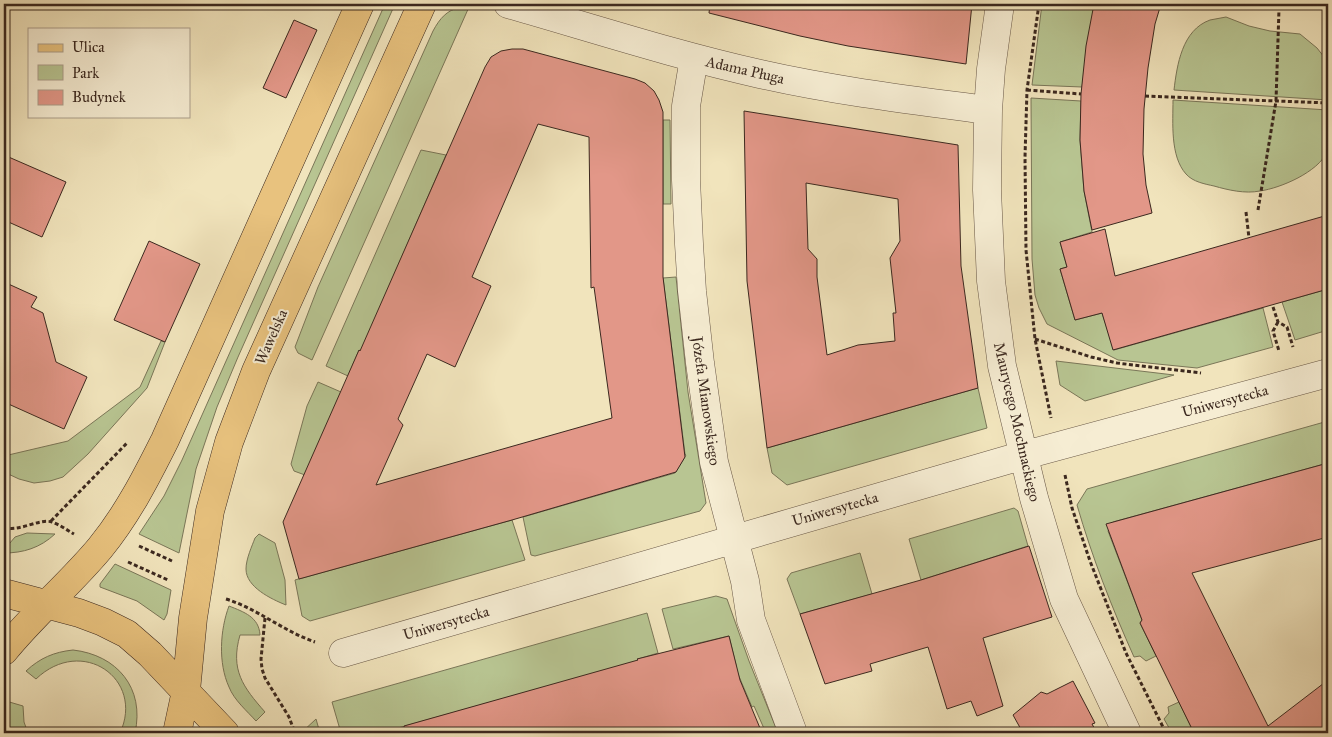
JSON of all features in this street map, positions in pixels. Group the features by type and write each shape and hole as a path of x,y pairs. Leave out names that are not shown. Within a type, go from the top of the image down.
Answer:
{"main road":[{"path":"4,651 100,548 118,524 152,466 360,4"},
{"name":"Wawelska","path":"177,733 186,691 193,618 210,510 229,442 246,392 423,4"},
{"path":"4,593 90,617 127,634 150,654 225,733"}],"street":[{"name":"Adama Pługa","path":"508,4 694,58 759,74 826,88 988,110"},
{"name":"Maurycego Mochnackiego","path":"1000,4 991,69 988,110 987,190 991,281 1002,366 1034,498 1064,599 1127,733"},
{"name":"Józefa Mianowskiego","path":"694,58 686,106 686,180 692,291 714,462 748,596 751,620 793,733"},
{"name":"Uniwersytecka","path":"344,653 734,538 1058,446 1328,373"}],"path":[{"path":"1039,4 1027,90 1025,157 1026,250 1035,338 1072,508 1090,561 1126,653 1166,733"},
{"path":"1258,210 1276,101 1279,8"},
{"path":"1027,90 1081,94"},
{"path":"1145,96 1328,103"},
{"path":"1246,212 1249,238"},
{"path":"1273,307 1278,322 1287,327 1293,347"},
{"path":"1278,322 1273,331 1279,351"},
{"path":"1035,338 1091,357 1117,363 1201,373"},
{"path":"4,535 5,528 50,521 131,438"},
{"path":"50,521 65,529"},
{"path":"131,543 178,564"},
{"path":"120,559 174,583"},
{"path":"227,599 305,639 344,653"},
{"path":"265,618 261,659 262,669 265,678 289,717 295,733"}],"green space":[{"path":"385,4 395,4 217,407 196,469 179,553 139,534 164,496 182,460"},
{"path":"1042,4 1095,4 1082,87 1032,85"},
{"path":"461,7 469,7 312,360 298,353 295,347 318,287 433,31 444,15"},
{"path":"1226,17 1249,26 1270,31 1300,34 1317,48 1328,62 1328,100 1174,90 1179,60 1187,40 1201,25 1210,20"},
{"path":"1031,98 1081,101 1080,140 1084,191 1092,232 1060,242 1067,267 1060,269 1075,320 1102,313 1114,350 1263,308 1273,347 1197,368 1118,360 1047,324 1035,295 1032,259"},
{"path":"1173,100 1328,110 1329,138 1327,152 1316,166 1298,178 1269,189 1243,192 1199,182 1186,174 1177,158 1173,129"},
{"path":"663,120 670,120 671,204 663,204"},
{"path":"421,150 446,155 361,351 359,350 348,376 326,366"},
{"path":"676,277 688,392 706,503 700,511 535,556 531,555 523,517 675,473 686,455 663,278"},
{"path":"1328,289 1328,330 1295,340 1282,302"},
{"path":"161,341 165,342 147,388 88,454 63,477 34,483 4,472 4,456 68,441 140,387"},
{"path":"1056,361 1174,375 1085,401 1060,385"},
{"path":"318,382 341,392 305,475 294,471 291,464 307,406"},
{"path":"978,388 987,428 787,485 772,473 767,448"},
{"path":"1328,421 1328,463 1113,522 1108,531 1142,620 1140,623 1156,656 1146,661 1140,656 1134,657 1103,582 1077,505 1087,489"},
{"path":"1014,508 1018,511 1028,546 921,580 909,539"},
{"path":"512,520 525,560 310,621 302,616 295,580"},
{"path":"27,533 55,534 31,549 4,553 4,550 15,537"},
{"path":"259,534 275,543 285,580 286,605 260,592 247,575 246,565 248,557 255,538"},
{"path":"860,553 872,594 800,614 787,579 791,573"},
{"path":"115,564 171,590 167,614 164,620 137,601 100,587 100,584"},
{"path":"716,596 727,599 778,733 766,733 754,706 752,707 735,667 729,636 673,649 662,609"},
{"path":"229,606 254,619 259,629 260,635 240,635 237,647 240,677 250,694 265,712 256,721 234,696 225,678 222,636"},
{"path":"647,613 658,653 638,659 638,661 380,733 341,733 332,702"},
{"path":"73,650 89,653 103,659 124,676 136,702 135,733 120,733 125,713 124,696 117,681 105,669 89,663 72,661 54,666 36,679 26,671 48,656"},
{"path":"6,701 23,706 24,722 28,733 4,733 4,707"},
{"path":"1179,702 1194,733 1172,733 1164,719 1169,713 1168,707"},
{"path":"316,719 320,733 301,733"}],"building":[{"path":"710,4 972,4 966,64 848,46 800,36 709,13"},
{"path":"1094,4 1161,4 1155,24 1144,109 1143,154 1146,185 1152,213 1092,230 1084,191 1080,140 1081,94 1086,46"},
{"path":"294,20 317,30 286,98 263,88"},
{"path":"523,49 635,79 645,83 654,91 659,100 663,112 663,277 685,457 676,472 299,579 283,522 485,67 491,57 501,51","holes":["538,124 589,137 591,288 594,287 612,418 376,485 403,425 398,419 427,354 455,367 491,286 472,277"]},
{"path":"744,111 958,145 961,266 978,388 767,448 747,281","holes":["806,183 898,199 900,241 890,258 896,313 893,313 895,341 858,345 827,355 817,277 817,259 808,249"]},
{"path":"4,155 66,182 42,237 4,220"},
{"path":"1328,215 1328,289 1113,350 1102,313 1075,320 1060,269 1067,267 1060,242 1105,229 1115,276"},
{"path":"149,241 200,264 165,342 114,320"},
{"path":"4,282 37,297 31,307 43,313 56,362 87,377 64,429 4,402"},
{"path":"1328,463 1328,537 1192,573 1268,726 1328,680 1328,733 1194,733 1140,623 1142,620 1106,524"},
{"path":"1029,546 1052,617 983,638 1003,706 977,716 971,701 947,709 928,647 870,664 872,671 825,684 800,614 921,580"},
{"path":"729,636 740,680 762,733 405,733 404,726 637,659"},
{"path":"1073,681 1095,723 1092,724 1097,733 1023,733 1013,715 1041,692 1047,694"}]}
